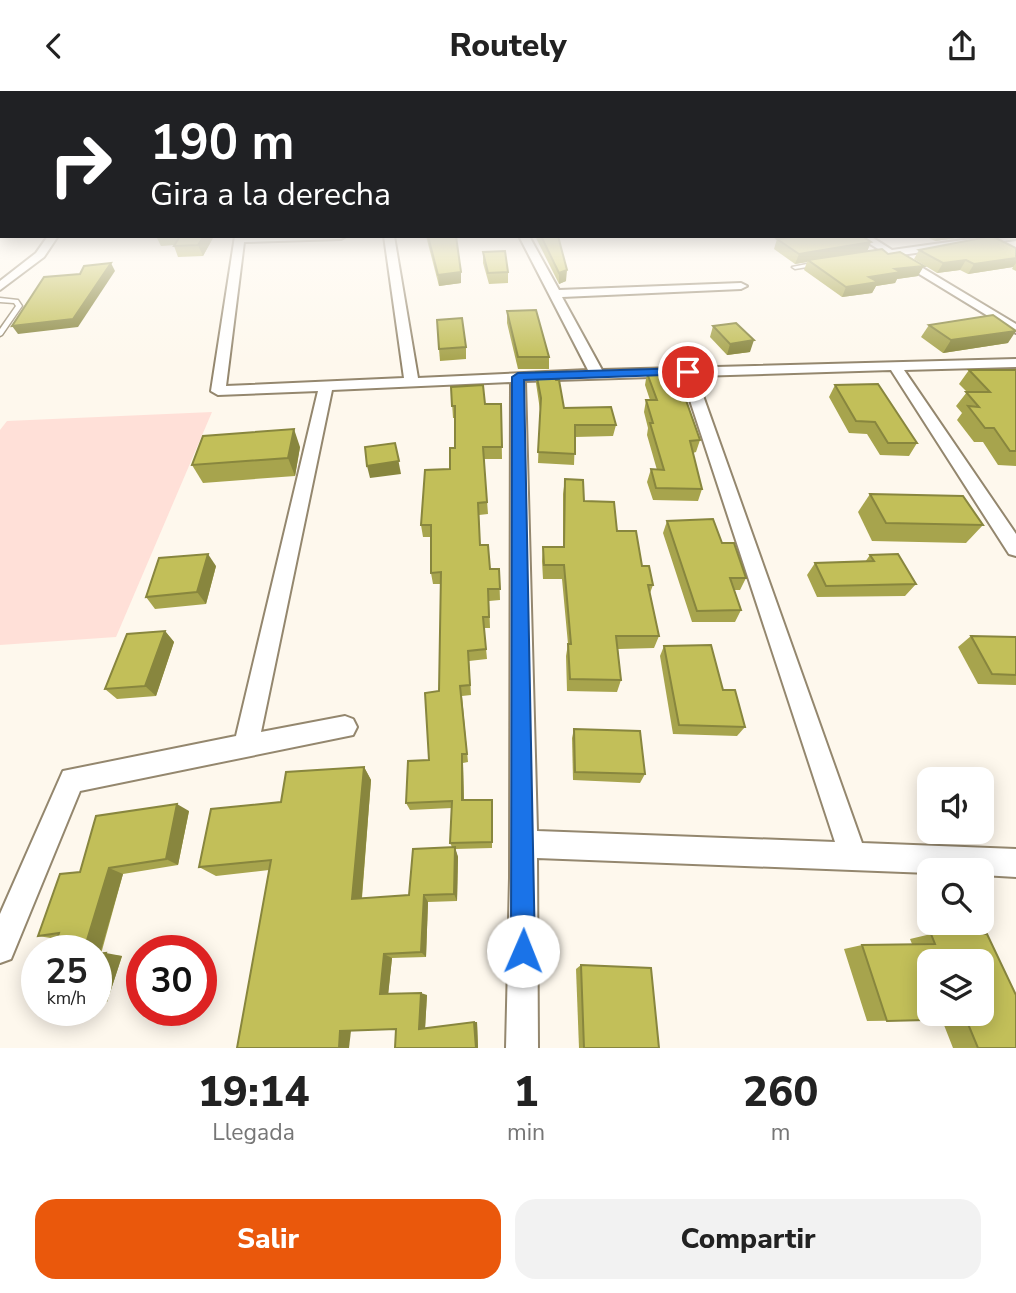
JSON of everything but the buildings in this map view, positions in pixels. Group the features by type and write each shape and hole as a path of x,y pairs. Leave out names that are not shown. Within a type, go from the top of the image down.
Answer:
{"street":[{"path":"0,287 18,273"},
{"path":"234,273 218,391 597,374 1016,363"},
{"path":"395,273 412,381"},
{"path":"544,273 597,374"},
{"path":"923,273 1016,329"},
{"path":"555,294 741,286"},
{"path":"896,368 1016,549"},
{"path":"688,372 853,856"},
{"path":"518,377 523,844 522,1048"},
{"path":"246,745 326,387"},
{"path":"0,948 72,780 345,727"},
{"path":"523,844 1016,863"}],"lane":[{"path":"0,300 16,301 19,306 0,334"}],"shaded area":[{"path":"212,412 116,637 0,645 0,430 7,421"}],"route":[{"path":"523,951 518,377 688,372"}]}
